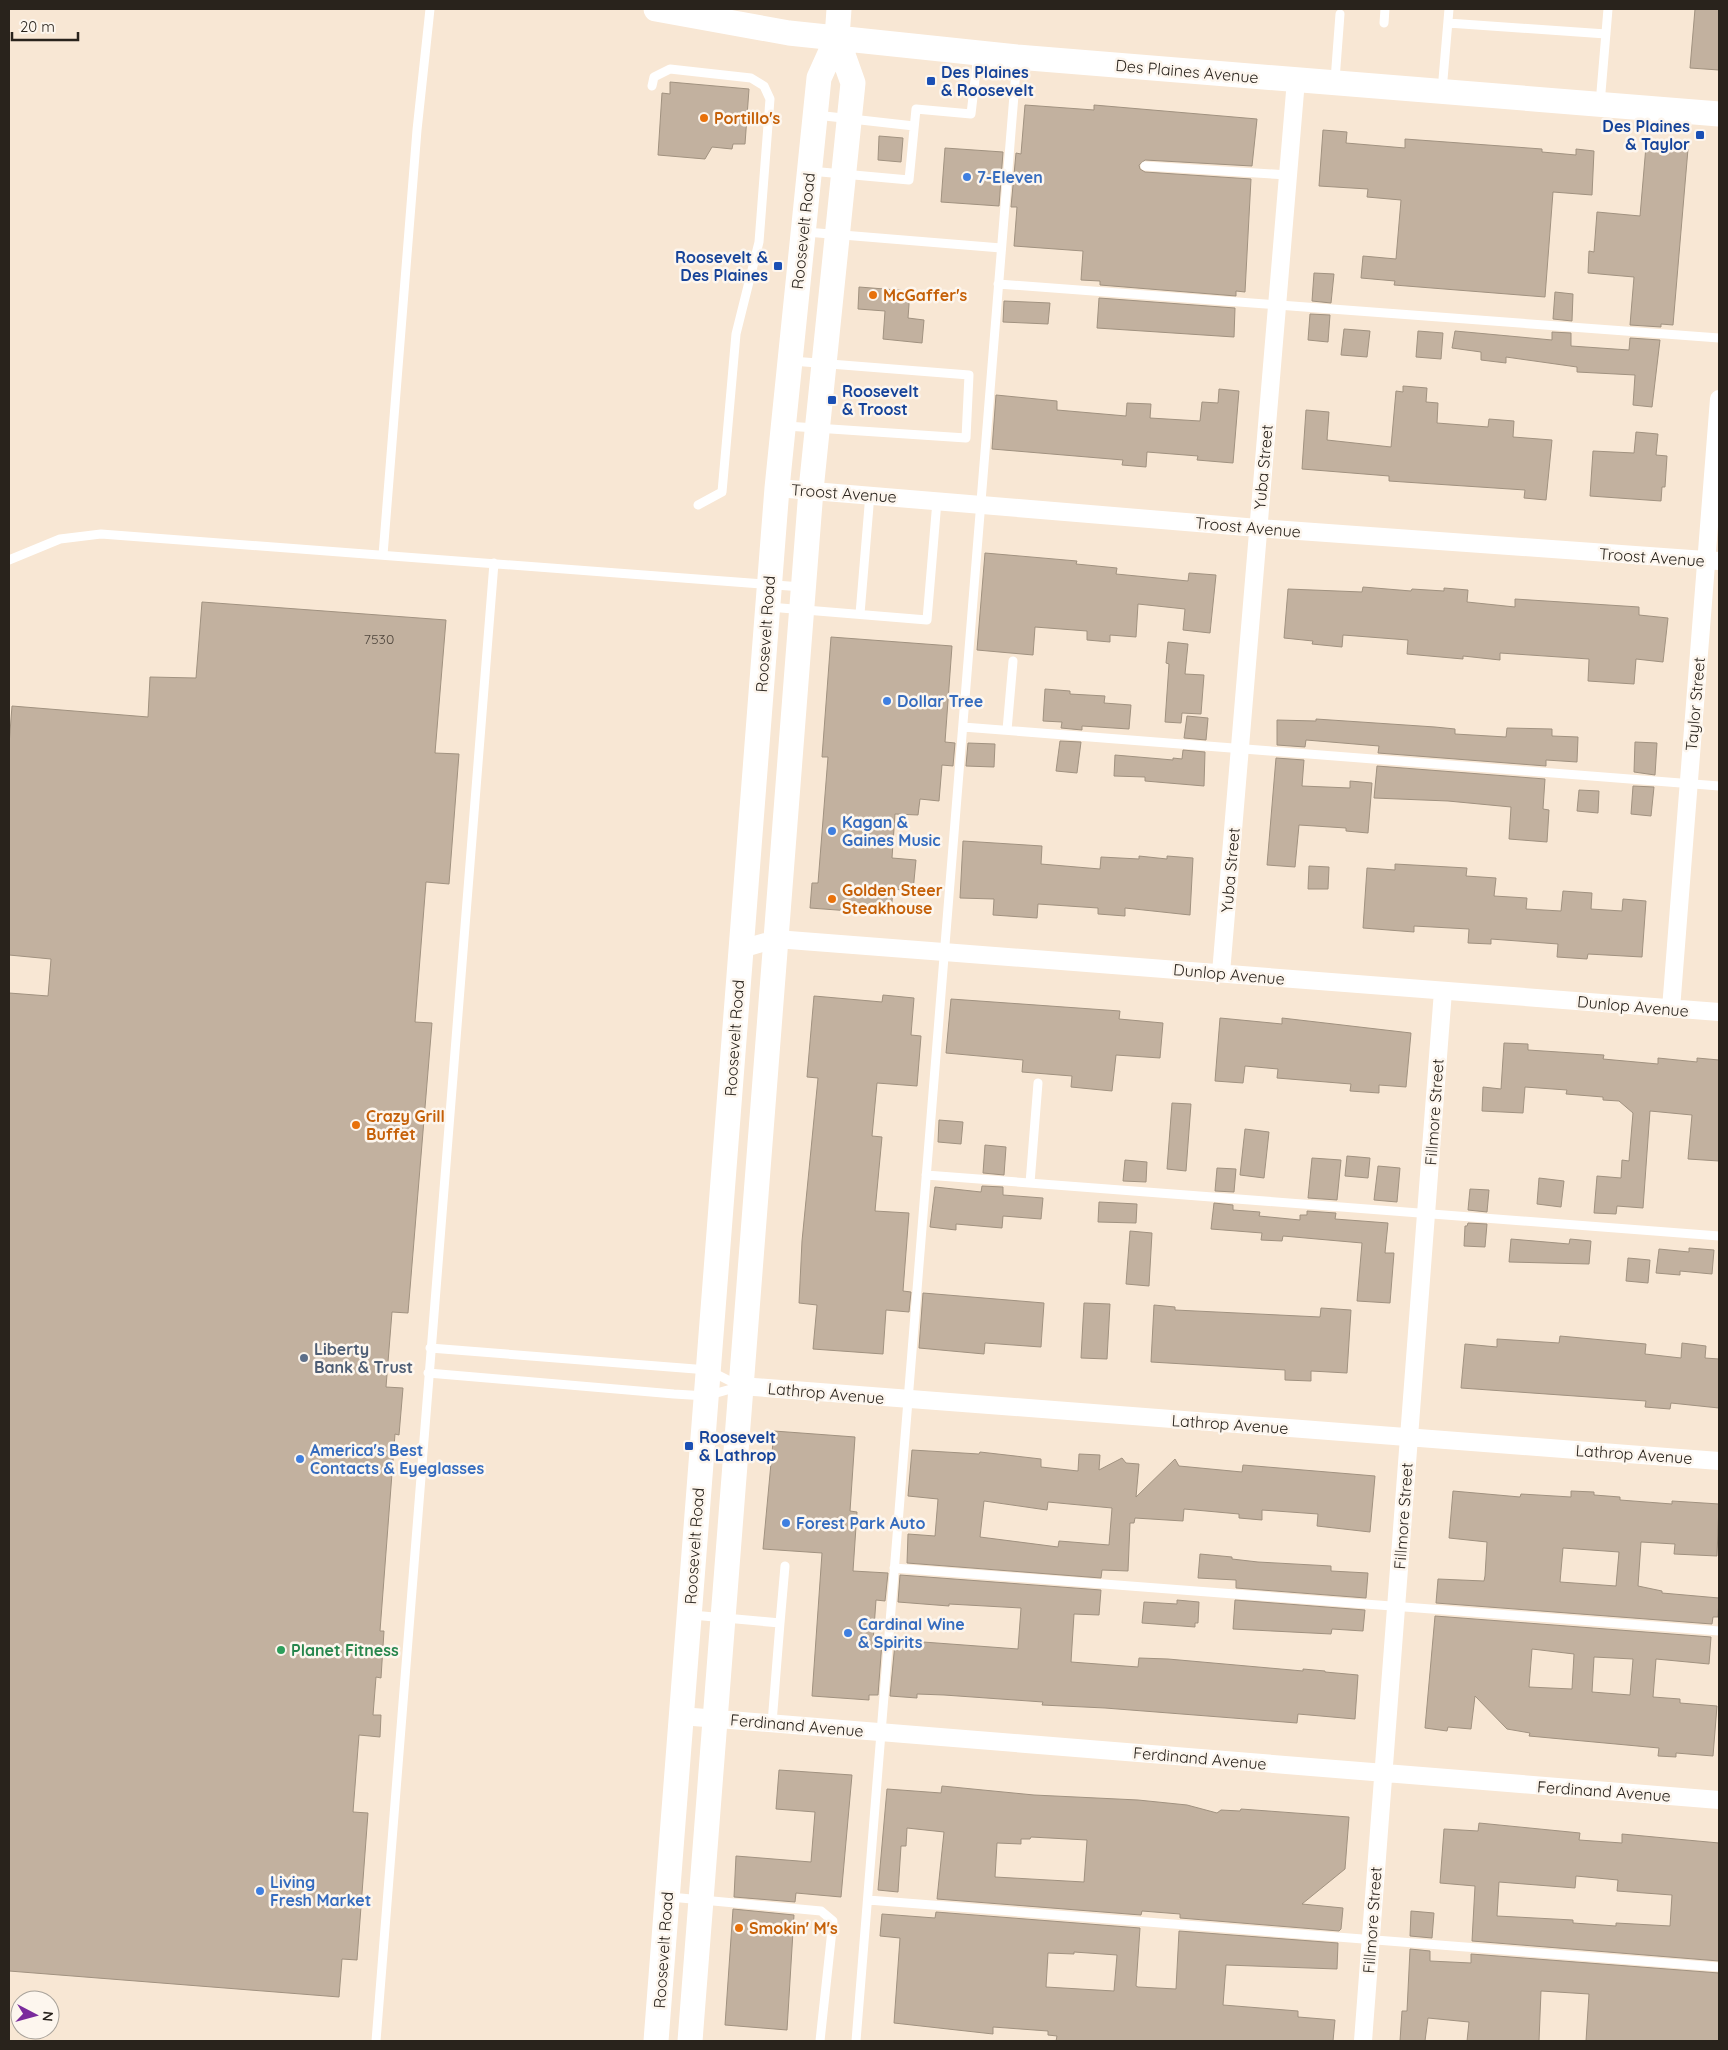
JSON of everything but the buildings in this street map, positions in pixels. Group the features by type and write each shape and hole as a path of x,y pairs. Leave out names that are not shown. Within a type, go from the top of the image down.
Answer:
{"main road":[{"name":"Des Plaines Avenue","path":"656,9 718,14 789,33 1017,57 1719,114"},
{"name":"Roosevelt Road","path":"656,2041 777,488 819,78 837,38 839,9"},
{"name":"Roosevelt Road","path":"690,2041 811,490 853,82 837,38"}],"street":[{"name":"Yuba Street","path":"1221,973 1296,80"},
{"name":"Taylor Street","path":"1671,1009 1688,784 1713,561 1719,399"},
{"name":"Troost Avenue","path":"777,488 870,494 980,506 1258,528 1713,561"},
{"name":"Dunlop Avenue","path":"741,949 776,939 1719,1012"},
{"name":"Fillmore Street","path":"1363,2041 1443,991"},
{"name":"Lathrop Avenue","path":"741,1386 1719,1461"},
{"name":"Ferdinand Avenue","path":"681,1716 1719,1800"}],"lane":[{"path":"383,555 417,130 430,9"},
{"path":"1384,23 1385,9"},
{"path":"1442,91 1449,9"},
{"path":"1600,104 1608,9"},
{"path":"1335,83 1340,14"},
{"path":"1448,23 1606,34"},
{"path":"810,171 909,180 916,109 971,114 978,53"},
{"path":"856,2041 1017,57"},
{"path":"652,86 654,77 670,69 751,78 764,86 770,98 759,242 736,334 722,492 698,505"},
{"path":"816,115 914,126"},
{"path":"1145,166 1288,176"},
{"path":"803,232 1002,248"},
{"path":"998,284 1719,338"},
{"path":"783,426 966,438 970,375 790,360"},
{"path":"860,614 870,494"},
{"path":"9,560 60,539 100,534 494,563 768,596 803,598 860,614 927,620 936,501"},
{"path":"376,2041 494,563"},
{"path":"768,596 803,598"},
{"path":"1006,730 1013,660"},
{"path":"963,727 1719,786"},
{"path":"1030,1183 1038,1083"},
{"path":"926,1175 1719,1236"},
{"path":"430,1348 708,1370 741,1386"},
{"path":"428,1373 706,1396 741,1386"},
{"path":"772,1724 785,1566"},
{"path":"894,1568 1719,1631"},
{"path":"689,1614 780,1623"},
{"path":"667,1897 821,1911 833,1921 820,2041"},
{"path":"868,1900 1719,1967"}],"place":[{"name":"Des Plaines & Roosevelt","path":"931,81"},
{"name":"Portillo's","path":"704,118"},
{"name":"Des Plaines & Taylor","path":"1700,135"},
{"name":"7-Eleven","path":"967,177"},
{"name":"Roosevelt & Des Plaines","path":"778,266"},
{"name":"McGaffer's","path":"873,295"},
{"name":"Roosevelt & Troost","path":"832,400"},
{"name":"Dollar Tree","path":"887,701"},
{"name":"Kagan & Gaines Music","path":"832,831"},
{"name":"Golden Steer Steakhouse","path":"832,899"},
{"name":"Crazy Grill Buffet","path":"356,1125"},
{"name":"Liberty Bank & Trust","path":"304,1358"},
{"name":"Roosevelt & Lathrop","path":"689,1446"},
{"name":"America's Best Contacts & Eyeglasses","path":"300,1459"},
{"name":"Forest Park Auto","path":"786,1523"},
{"name":"Cardinal Wine & Spirits","path":"848,1633"},
{"name":"Planet Fitness","path":"281,1650"},
{"name":"Living Fresh Market","path":"260,1891"},
{"name":"Smokin' M's","path":"739,1928"}]}
